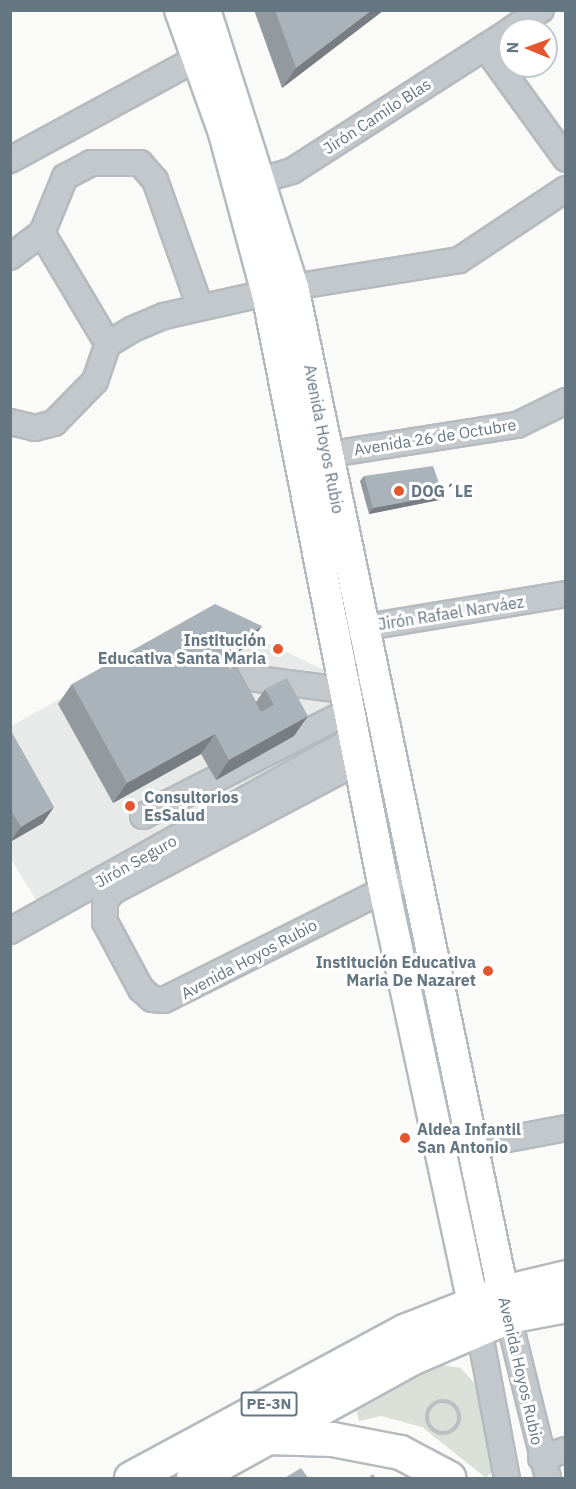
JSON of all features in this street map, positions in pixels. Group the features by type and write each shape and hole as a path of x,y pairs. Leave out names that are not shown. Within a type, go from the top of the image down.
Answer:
{"highway":[{"name":"PE-3N","path":"193,1479 264,1437 413,1357 491,1310 566,1277"},
{"name":"PE-3N","path":"131,1479 406,1330 491,1310 566,1305"},
{"path":"264,1437 332,1439 400,1452 449,1479"}],"main road":[{"name":"Avenida Hoyos Rubio","path":"180,10 208,51"},
{"name":"Avenida Hoyos Rubio","path":"205,10 208,51 250,184 280,290 314,456 349,630 358,716 384,888 491,1310"},
{"name":"Avenida Hoyos Rubio","path":"358,716 412,876 471,1146 491,1310"}],"street":[{"name":"Jirón Camilo Blas","path":"250,184 292,171 498,38"},
{"path":"485,47 566,159"},
{"path":"10,160 208,51"},
{"path":"10,257 42,232 65,177 90,163 140,163 155,180 200,307"},
{"path":"10,422 35,428 54,423 75,407 95,381 108,344 164,316 280,290 459,260 566,189"},
{"path":"42,232 108,344"},
{"name":"Avenida 26 de Octubre","path":"314,456 517,426 566,402"},
{"name":"Jirón Rafael Narváez","path":"349,630 566,594"},
{"path":"242,677 358,716"},
{"path":"142,816 358,716"},
{"name":"Avenida Hoyos Rubio","path":"358,716 112,892 105,901 105,922 141,989 152,999 164,1000 412,876"},
{"name":"Jirón Seguro","path":"10,931 358,716"},
{"path":"471,1146 566,1128"},
{"name":"Avenida Hoyos Rubio","path":"491,1310 545,1468"},
{"name":"Avenida Hoyos Rubio","path":"491,1310 507,1479"},
{"path":"545,1468 566,1450"}],"path":[{"path":"442,1401 459,1413 452,1432 437,1433 427,1422 429,1408 442,1401"}],"shaded area":[{"name":"Consultorios EsSalud","path":"210,616 331,673 347,753 46,916 11,859 11,726"},
{"path":"437,1364 461,1368 475,1384 495,1469 486,1478 422,1427 381,1416 359,1421 355,1404"}],"building":[{"path":"275,10 372,10 296,68"},
{"name":"DOG´LE","path":"433,466 443,495 373,508 364,476"},
{"path":"215,604 262,626 226,648 261,712 274,705 265,689 287,678 308,716 229,760 215,734 127,783 72,684"},
{"path":"10,729 54,807 21,827 10,809"},
{"path":"301,1468 309,1479 283,1479"}],"place":[{"name":"DOG´LE","path":"399,491"},
{"name":"Institución Educativa Santa Maria","path":"278,649"},
{"name":"Consultorios EsSalud","path":"130,806"},
{"name":"Institución Educativa Maria De Nazaret","path":"488,971"},
{"name":"Aldea Infantil San Antonio","path":"405,1138"}]}
